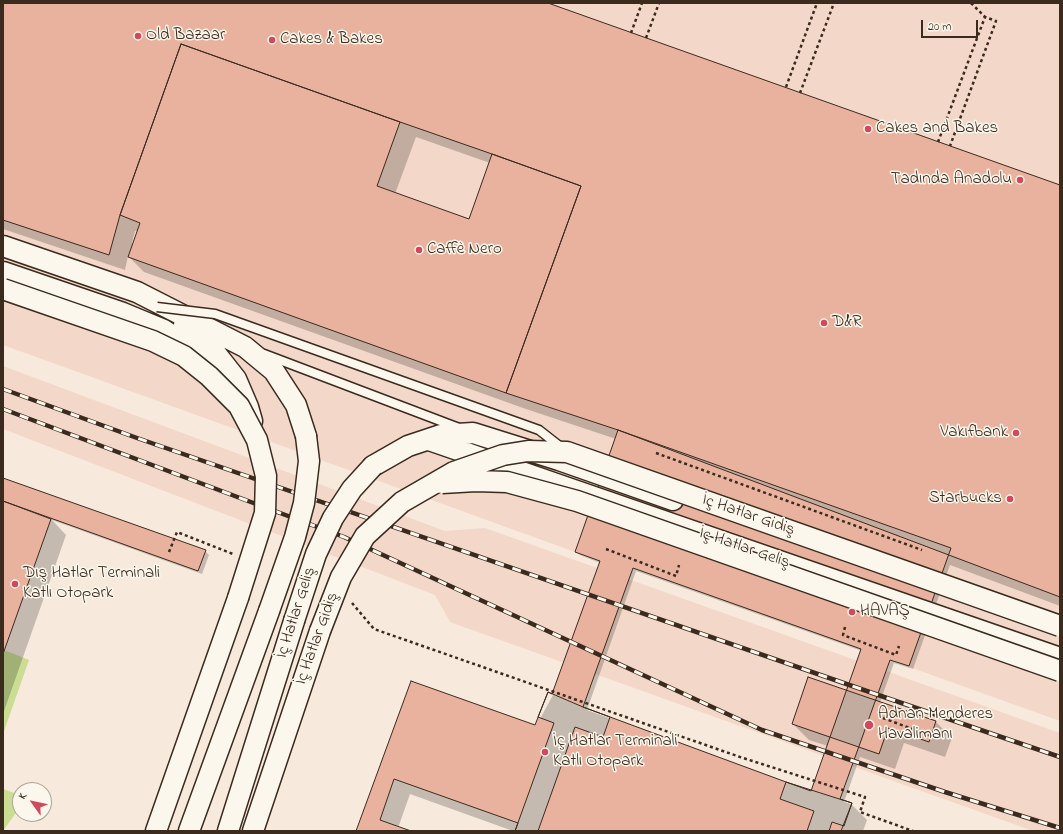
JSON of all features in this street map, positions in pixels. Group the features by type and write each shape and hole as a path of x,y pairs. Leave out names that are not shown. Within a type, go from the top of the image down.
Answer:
{"street":[{"path":"3,246 138,292 245,347 274,371 296,405 306,436 309,462 304,503 295,537 189,831"},
{"path":"3,252 156,307 189,328 214,351 236,379 248,407 257,440 266,476 265,513 238,598 156,831"},
{"path":"3,272 123,313 164,330 196,350 229,383 257,440"},
{"path":"3,289 153,341 184,356 209,376 239,406 257,440"},
{"name":"İç Hatlar Geliş","path":"228,831 316,554 333,518 352,489 372,466 408,446 441,435 473,433 574,465 1058,631"},
{"name":"İç Hatlar Geliş","path":"428,439 1060,658"},
{"name":"İç Hatlar Gidiş","path":"253,831 320,631 341,577 365,536 402,502 454,472 503,455 528,451 567,452 1058,631"},
{"name":"İç Hatlar Gidiş","path":"435,483 476,481 506,482 577,501 1060,671"}],"lane":[{"path":"156,307 215,314 230,319 539,430 567,452"},
{"path":"245,347 473,433"}],"path":[{"path":"631,32 642,3"},
{"path":"646,38 659,3"},
{"path":"786,87 817,3"},
{"path":"800,93 834,3"},
{"path":"950,146 996,21 984,17 971,3"},
{"path":"938,142 984,17"},
{"path":"656,453 922,550"},
{"path":"170,552 177,532 236,555"},
{"path":"606,549 676,576 679,565"},
{"path":"347,598 374,629 865,798 860,812 913,831"},
{"path":"846,627 843,635 896,654 899,646"},
{"path":"883,718 931,736"}],"shaded area":[{"name":"Adnan Menderes Havalimanı","path":"3,3 1060,3 1060,721 633,568 600,561 3,345"},
{"path":"3,366 445,531 485,528 1060,733 1060,831 1033,831 450,622 435,595 3,429"}],"green space":[{"path":"4,650 29,660 3,734 3,654"},
{"path":"3,789 12,792 12,818 3,831"}],"building":[{"path":"3,3 548,3 1060,185 1060,597 618,430 506,393 581,186 492,154 181,44 120,215 109,255 3,220"},
{"path":"181,44 400,122 377,186 469,219 492,154 581,186 506,393 128,257 140,223 120,215"},
{"path":"618,430 951,548 909,666 890,660 840,799 852,803 844,826 832,822 829,831 807,831 814,811 780,799 786,782 811,791 861,649 633,568 583,707 610,717 603,737 575,727 538,831 515,831 554,723 538,717 548,692 552,694 600,561 575,552"},
{"path":"3,478 206,550 198,571 3,501"},
{"name":"Dış Hatlar Terminali Katlı Otopark","path":"3,501 51,519 3,654"},
{"name":"Adnan Menderes Havalimanı","path":"808,677 936,721 929,742 888,728 879,754 792,724"},
{"name":"İç Hatlar Terminali Katlı Otopark","path":"411,681 535,725 548,692 583,707 786,782 852,803 841,831 515,831 518,823 394,779 380,820 411,831 356,831"}],"railway":[{"path":"3,389 137,438 1060,757"},
{"path":"3,409 344,537 762,730 945,792 1060,828"}],"place":[{"name":"Old Bazaar","path":"138,36"},
{"name":"Cakes & Bakes","path":"272,40"},
{"name":"Cakes and Bakes","path":"868,129"},
{"name":"Tadında Anadolu","path":"1020,180"},
{"name":"Caffè Nero","path":"419,250"},
{"name":"D&R","path":"824,323"},
{"name":"Vakıfbank","path":"1016,433"},
{"name":"Starbucks","path":"1010,499"},
{"name":"Dış Hatlar Terminali Katlı Otopark","path":"15,584"},
{"name":"HAVAŞ","path":"852,612"},
{"name":"Adnan Menderes Havalimanı","path":"869,725"},
{"name":"İç Hatlar Terminali Katlı Otopark","path":"545,752"}]}
